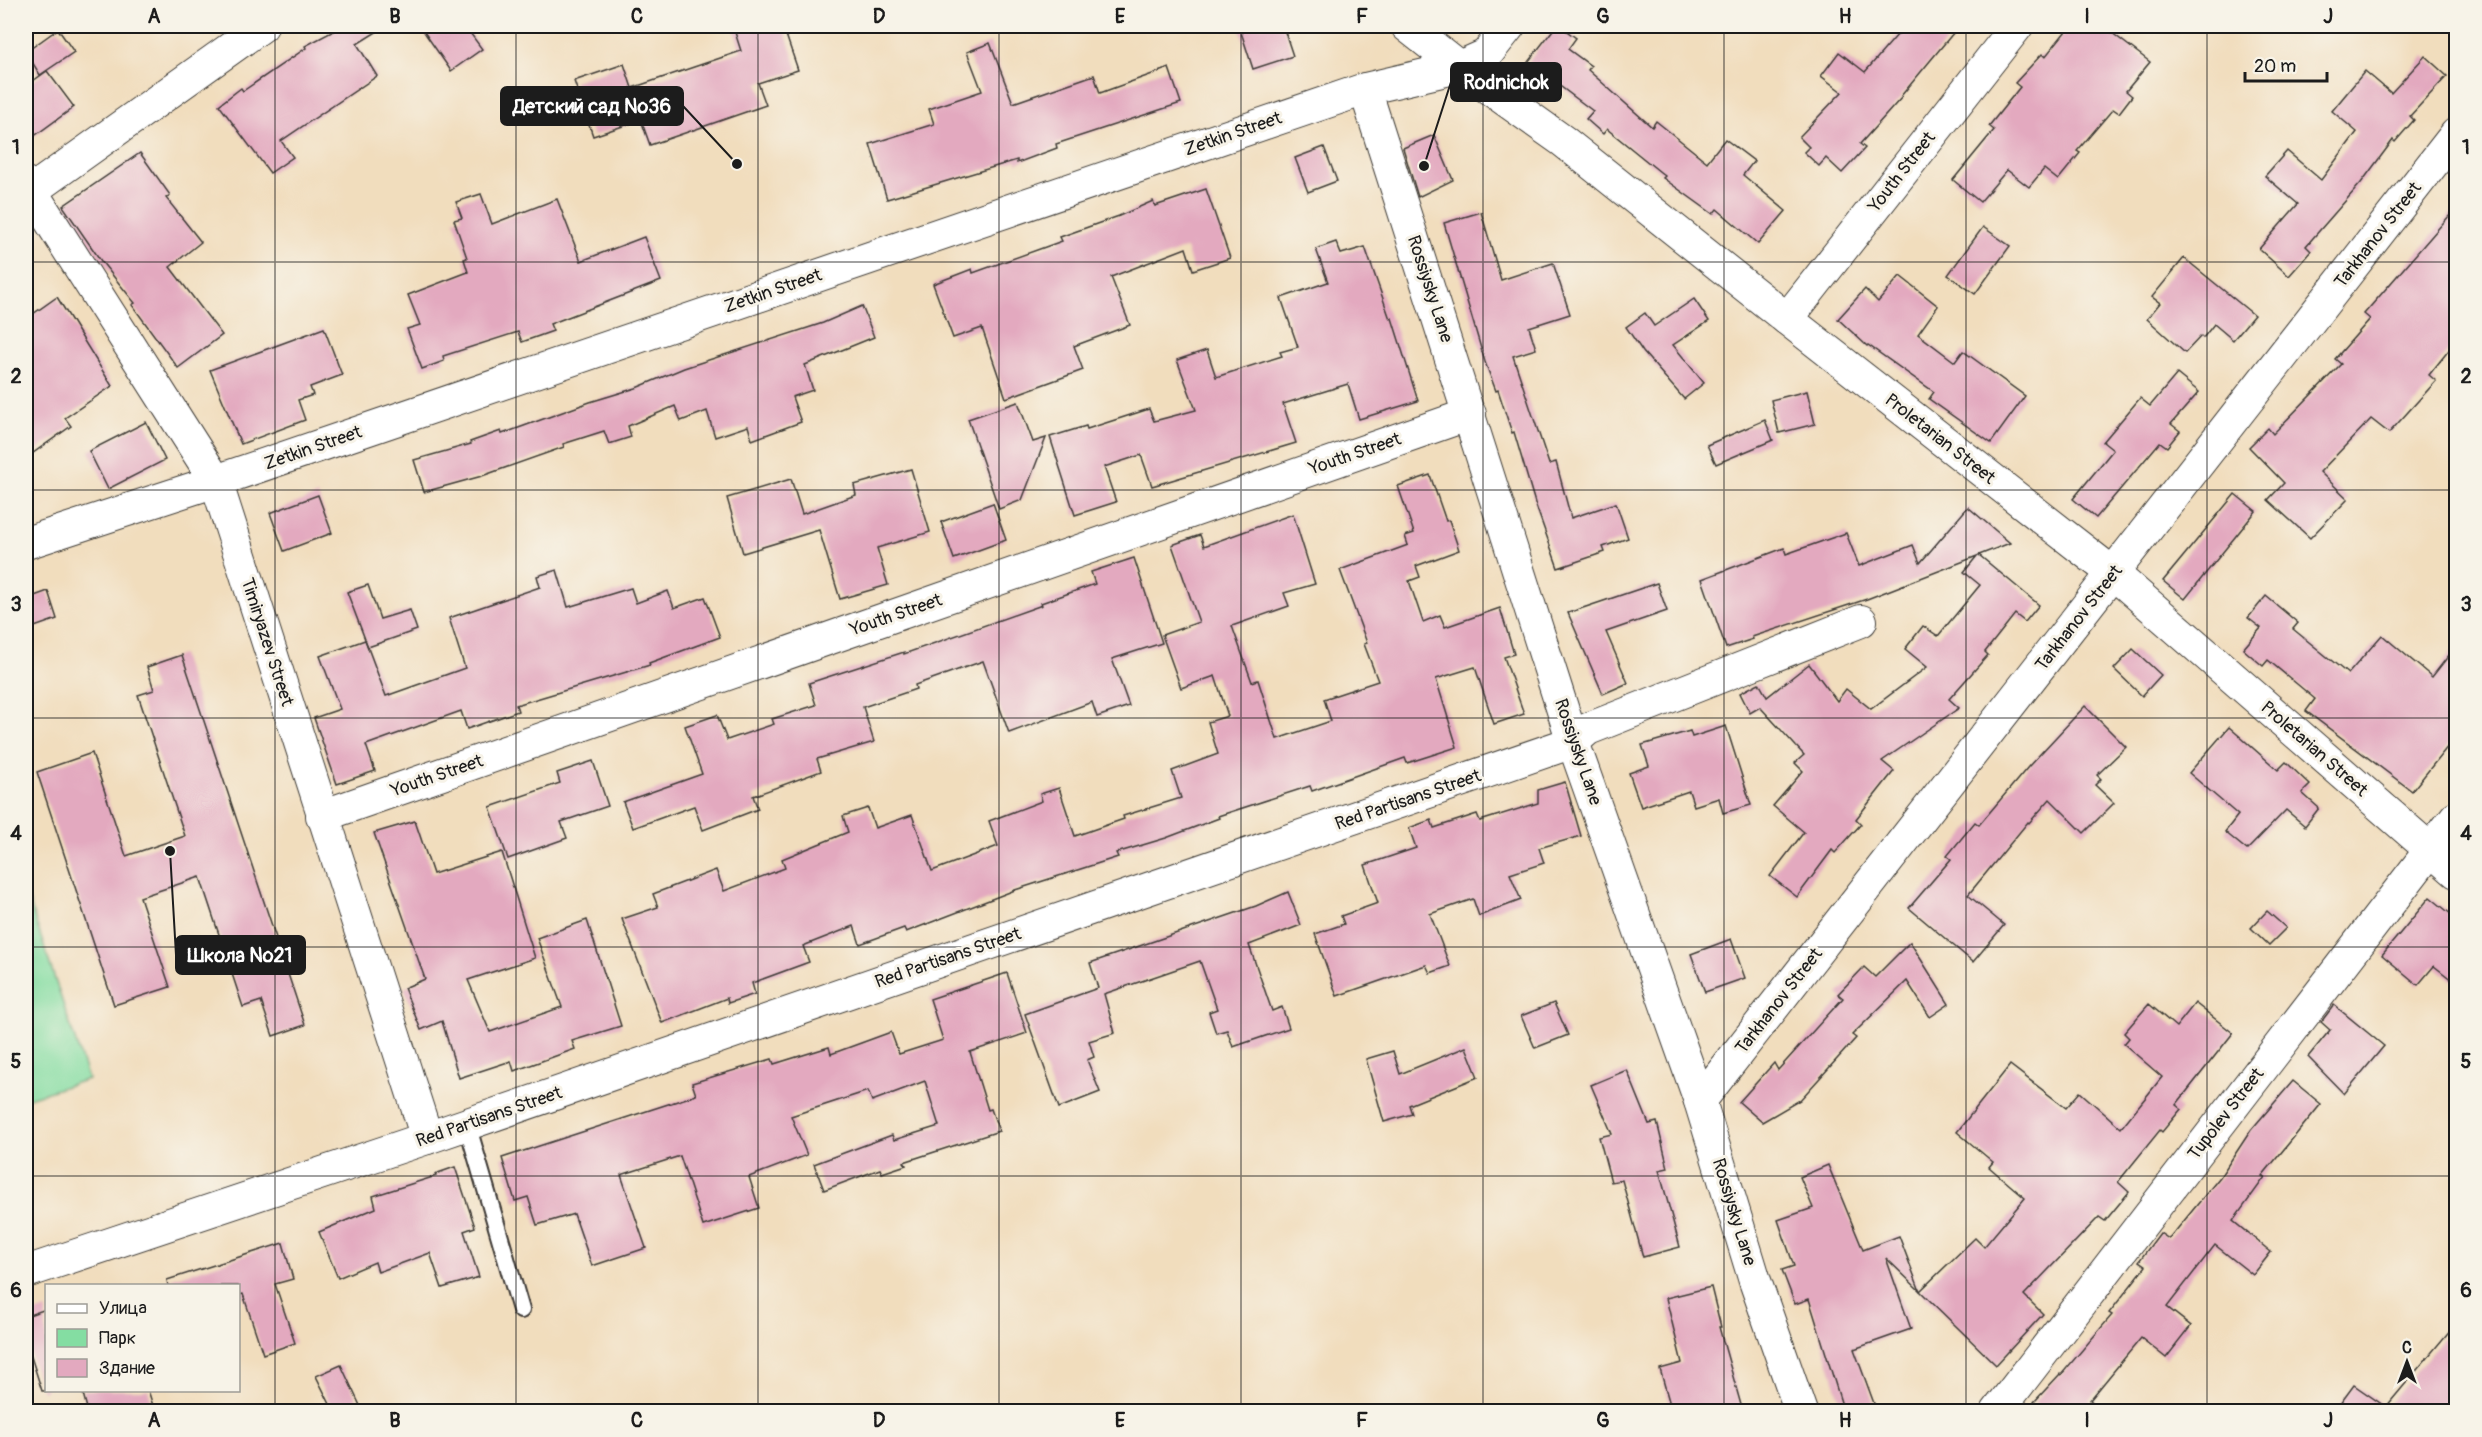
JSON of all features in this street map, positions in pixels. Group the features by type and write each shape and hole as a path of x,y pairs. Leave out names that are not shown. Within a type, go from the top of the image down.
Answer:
{"street":[{"path":"28,187 262,26"},
{"name":"Proletarian Street","path":"1407,26 1459,67 1563,141 1786,319 2114,574 2457,872"},
{"name":"Zetkin Street","path":"26,543 216,481 1365,89 1459,67 1486,55 1509,26"},
{"name":"Youth Street","path":"1786,319 2018,26"},
{"name":"Rossiysky Lane","path":"1365,89 1573,742 1700,1101 1755,1281 1801,1412"},
{"name":"Tarkhanov Street","path":"1700,1101 2457,134"},
{"name":"Timiryazev Street","path":"28,187 216,481 322,816 428,1138"},
{"name":"Youth Street","path":"322,816 1470,414"},
{"name":"Red Partisans Street","path":"26,1272 428,1138 1573,742 1588,729 1861,621"},
{"name":"Tupolev Street","path":"1997,1412 2457,817"}],"lane":[{"path":"467,1124 521,1310"}],"green space":[{"path":"26,892 88,1079 26,1099"}],"building":[{"path":"343,26 386,26 357,44 377,76 281,141 293,157 270,173 219,105 241,88 243,91 306,48 305,46"},
{"path":"420,26 465,26 482,49 451,71"},
{"path":"733,26 783,26 798,70 758,83 766,105 650,145 641,120 593,136 574,81 624,64 632,88 741,51"},
{"path":"1239,26 1283,26 1293,56 1253,69"},
{"path":"1556,26 1560,26 1576,38 1568,49 1591,66 1588,70 1652,127 1656,121 1707,162 1725,139 1754,161 1743,175 1786,211 1758,244 1717,209 1713,214 1663,178 1665,176 1607,129 1603,134 1586,119 1593,111 1528,62"},
{"path":"1905,26 1959,26 1902,97 1860,144 1865,148 1842,173 1826,158 1819,166 1804,152 1809,147 1799,137 1842,92 1821,76 1839,52 1865,72"},
{"path":"2070,26 2103,26 2150,62 2126,91 2132,96 2119,113 2113,109 2077,151 2080,153 2058,180 2044,169 2029,187 2007,170 1980,202 1953,180 1994,130 1989,126 2020,87 2015,83 2042,54 2045,57"},
{"path":"58,29 74,52 40,75 26,52"},
{"path":"990,43 1013,103 1094,75 1100,93 1169,68 1181,103 1056,144 1057,148 1017,163 1017,160 887,199 870,144 934,124 929,109 982,91 967,52"},
{"path":"2425,56 2447,76 2410,116 2414,120 2395,142 2393,140 2361,183 2306,246 2311,251 2289,276 2259,249 2298,204 2265,176 2287,151 2321,180 2357,132 2332,111 2365,71 2391,93"},
{"path":"47,71 74,107 26,142 26,86"},
{"path":"1434,135 1453,180 1418,197 1403,148"},
{"path":"1324,147 1337,181 1308,192 1295,158"},
{"path":"140,153 170,195 166,198 201,242 170,267 222,335 178,368 132,305 135,303 101,261 63,206"},
{"path":"1206,189 1230,258 1193,270 1186,248 1111,277 1130,325 1074,346 1083,370 1006,398 982,328 953,338 933,284 972,269 973,273 1062,241 1060,237 1153,201 1155,206"},
{"path":"481,194 492,224 557,199 581,261 644,237 661,281 550,324 553,331 522,342 518,332 443,356 444,361 422,369 407,329 420,325 408,295 468,272 464,259 467,258 454,220 462,218 456,202"},
{"path":"2457,207 2457,340 2429,375 2436,381 2389,433 2371,419 2320,472 2348,499 2310,538 2268,500 2284,483 2249,447 2268,428 2273,434 2341,364 2335,359 2370,319 2364,314"},
{"path":"1481,212 1501,280 1553,263 1570,314 1529,327 1536,349 1513,356 1549,464 1556,462 1571,518 1616,503 1628,538 1603,547 1605,552 1558,568 1535,503 1514,432 1512,433 1498,390 1496,391 1485,362 1444,223"},
{"path":"1983,227 2010,246 1975,294 1948,275"},
{"path":"1336,242 1341,254 1365,247 1390,319 1392,318 1418,401 1359,419 1348,384 1283,404 1296,443 1152,486 1141,455 1104,467 1116,502 1075,515 1050,437 1086,426 1087,429 1149,409 1154,421 1196,410 1177,360 1207,350 1216,377 1282,356 1280,352 1298,347 1281,298 1328,282 1316,249"},
{"path":"2184,258 2254,315 2233,340 2214,324 2203,338 2201,336 2185,353 2147,319 2160,303 2152,297"},
{"path":"1900,276 1938,306 1918,334 1955,362 1963,351 2025,396 1991,443 1929,399 1934,392 1867,346 1838,319 1865,289 1878,302"},
{"path":"57,297 112,386 65,418 71,426 26,458 26,319"},
{"path":"1694,299 1709,321 1673,345 1704,383 1684,399 1643,352 1626,327 1645,313 1654,326"},
{"path":"862,306 874,337 805,365 813,390 792,397 801,422 752,440 748,426 715,437 707,411 681,421 675,406 628,426 631,437 609,444 604,431 563,444 564,447 482,476 424,492 414,460 471,444 470,442 501,431 502,434 636,388 684,368 823,323"},
{"path":"324,328 342,375 310,387 313,395 298,400 305,420 241,444 210,370"},
{"path":"2177,374 2199,392 2171,424 2180,431 2167,447 2160,442 2096,518 2073,499 2113,450 2103,442 2140,398 2150,406"},
{"path":"1807,391 1815,424 1779,433 1771,400"},
{"path":"1018,402 1033,442 1046,438 1022,500 999,509 968,419"},
{"path":"1765,420 1773,440 1716,464 1707,445"},
{"path":"146,422 165,460 108,489 89,451"},
{"path":"911,469 930,532 877,548 888,585 840,599 819,530 743,553 727,498 791,479 802,514 856,495 854,485"},
{"path":"1430,475 1459,550 1416,566 1420,577 1409,581 1423,622 1440,615 1445,627 1500,608 1514,654 1504,657 1524,714 1494,724 1475,667 1436,679 1457,747 1407,763 1405,758 1312,791 1310,786 1218,816 1219,818 1166,838 1116,853 1118,857 1015,890 906,932 904,928 860,944 854,926 803,946 809,962 752,983 755,994 728,1003 727,998 662,1023 622,919 658,907 653,894 716,870 724,891 785,868 782,859 848,832 843,816 868,808 875,828 912,815 932,871 998,846 989,821 1042,801 1040,794 1059,788 1075,836 1124,819 1123,816 1181,798 1172,771 1218,754 1208,722 1228,716 1215,676 1181,688 1162,635 1199,622 1172,545 1200,535 1204,546 1293,514 1315,584 1284,593 1289,606 1232,626 1252,682 1258,680 1277,739 1331,721 1324,699 1378,681 1364,644 1367,643 1340,570 1408,545 1405,536 1414,533 1398,486"},
{"path":"2235,494 2256,511 2185,599 2163,581"},
{"path":"318,495 332,533 284,551 270,513"},
{"path":"993,503 1006,540 954,559 941,522"},
{"path":"1968,507 2010,543 1979,555 2039,605 2025,622 2015,614 1985,652 1988,655 1949,699 1959,708 1882,761 1894,771 1856,819 1861,824 1835,853 1832,850 1797,897 1770,876 1804,832 1773,806 1803,771 1795,763 1804,755 1760,707 1750,713 1740,693 1759,683 1767,697 1809,664 1837,701 1846,689 1871,709 1927,667 1905,649 1923,626 1938,636 1980,585 1964,572 1977,556 1867,599 1752,637 1753,639 1726,648 1702,579 1784,548 1786,554 1846,533 1859,566 1913,545 1920,563"},
{"path":"1134,558 1162,643 1112,659 1129,706 1097,717 1092,702 1009,733 983,661 915,685 916,689 863,707 874,742 817,759 821,771 753,796 758,809 703,830 694,806 633,828 623,802 702,774 685,726 717,715 727,740 774,724 772,719 816,705 809,683 904,652 904,654 1042,605 1041,603 1095,584 1091,572"},
{"path":"557,570 568,607 631,588 636,603 668,591 674,608 705,597 720,637 649,663 650,665 516,705 518,711 467,729 461,711 366,745 375,771 337,784 314,718 340,709 320,656 365,640 386,696 465,668 449,618 540,587 537,576"},
{"path":"1657,583 1667,611 1606,632 1628,683 1603,694 1568,613"},
{"path":"368,585 380,619 410,610 417,630 368,647 347,592"},
{"path":"48,591 57,619 26,630 26,599"},
{"path":"2266,596 2298,623 2293,629 2348,674 2382,635 2432,677 2457,645 2457,735 2412,791 2306,711 2315,699 2268,660 2263,666 2243,649 2261,628 2248,618"},
{"path":"2133,649 2161,675 2142,696 2114,669"},
{"path":"182,655 305,1025 273,1036 261,1001 243,1007 200,877 140,897 170,987 114,1005 37,772 92,753 126,856 185,836 138,695 154,690 147,667"},
{"path":"2085,706 2126,747 2097,775 2101,779 2095,785 2114,803 2084,833 2050,799 2028,822 1968,895 2004,925 1973,962 1909,908 1951,859 1947,856 1975,822 1979,825 2028,767"},
{"path":"1726,726 1751,805 1723,813 1719,798 1694,806 1689,791 1641,807 1629,773 1649,766 1642,745 1690,731 1692,737"},
{"path":"2229,727 2278,770 2286,762 2310,785 2302,793 2319,808 2305,826 2286,810 2247,850 2225,832 2238,815 2189,773"},
{"path":"593,761 608,806 561,822 567,838 508,859 490,807 560,783 557,773"},
{"path":"1565,782 1581,836 1539,848 1544,863 1510,874 1521,900 1479,916 1473,899 1430,914 1450,966 1430,973 1426,965 1337,996 1315,934 1344,924 1341,916 1378,903 1365,865 1416,848 1409,828 1431,820 1434,828 1477,814 1480,821 1538,803 1538,790"},
{"path":"415,821 433,874 502,852 535,958 468,980 490,1032 562,1007 537,938 587,920 621,1026 572,1041 575,1049 514,1071 511,1061 459,1078 442,1021 421,1030 404,988 425,979 374,833"},
{"path":"1288,892 1301,925 1249,945 1272,1011 1282,1007 1289,1028 1233,1047 1227,1030 1216,1033 1209,1012 1217,1009 1200,961 1104,994 1115,1033 1089,1041 1094,1057 1087,1060 1100,1092 1059,1108 1025,1014 1098,988 1090,963 1256,906"},
{"path":"2430,897 2457,919 2457,984 2434,966 2418,985 2382,955"},
{"path":"2267,911 2286,928 2269,945 2251,928"},
{"path":"1731,939 1745,978 1705,992 1691,954"},
{"path":"1910,942 1949,1004 1930,1017 1907,981 1852,1035 1856,1038 1800,1100 1762,1122 1739,1102 1774,1063 1778,1070 1843,998 1838,994 1864,967 1875,977"},
{"path":"1007,973 1027,1033 970,1052 988,1110 991,1109 999,1131 904,1162 906,1165 882,1173 880,1169 824,1190 814,1164 892,1135 894,1140 939,1126 925,1081 872,1101 868,1091 791,1116 807,1155 749,1177 759,1208 703,1226 680,1156 621,1175 646,1248 592,1266 574,1214 537,1225 528,1197 515,1201 502,1158 696,1095 692,1083 772,1059 774,1064 829,1047 831,1054 891,1032 899,1054 943,1040 930,999"},
{"path":"1554,1003 1568,1035 1535,1048 1521,1016"},
{"path":"2195,1003 2233,1033 2176,1105 2181,1109 2162,1132 2160,1130 2118,1182 2129,1192 2105,1221 2099,1217 2024,1295 2043,1314 1996,1365 1920,1291 1975,1238 1984,1247 2025,1198 1989,1167 1993,1162 1957,1132 2010,1065 2066,1108 2080,1092 2121,1128 2162,1077 2124,1044 2129,1038 2124,1033 2149,1004 2176,1027"},
{"path":"2334,1005 2384,1046 2344,1094 2308,1057 2330,1030 2321,1022"},
{"path":"1466,1047 1478,1077 1409,1105 1412,1114 1384,1122 1366,1059 1393,1051 1400,1074"},
{"path":"1627,1070 1649,1124 1657,1122 1668,1168 1659,1170 1680,1247 1643,1257 1622,1180 1611,1182 1599,1137 1612,1134 1591,1085"},
{"path":"2293,1081 2321,1104 2262,1176 2265,1177 2233,1221 2271,1252 2253,1275 2215,1245 2167,1307 2191,1326 2166,1358 2141,1338 2090,1400 2103,1412 2045,1412 2034,1402 2061,1375 2112,1315 2109,1313 2146,1266 2139,1261 2160,1233 2169,1239 2220,1177 2251,1130"},
{"path":"1828,1165 1863,1250 1899,1236 1920,1291 1886,1258 1911,1329 1854,1349 1875,1406 1861,1412 1844,1412 1809,1299 1795,1304 1782,1270 1794,1266 1778,1220 1813,1208 1800,1177"},
{"path":"455,1167 475,1227 464,1231 479,1277 442,1288 430,1253 378,1272 375,1262 338,1278 319,1232 376,1208 373,1196 436,1176 435,1174"},
{"path":"283,1243 293,1279 275,1284 295,1343 263,1354 243,1294 240,1295 240,1284 168,1284 167,1280"},
{"path":"1711,1287 1721,1327 1719,1327 1743,1412 1672,1412 1660,1369 1682,1363 1666,1298"},
{"path":"45,1309 45,1391 42,1391 26,1341 26,1316"},
{"path":"2457,1322 2457,1412 2334,1412 2354,1385 2386,1407"},
{"path":"341,1365 363,1412 334,1412 316,1376"},
{"path":"83,1392 149,1392 155,1412 88,1412"}],"place":[{"name":"Детский сад №36","path":"737,164"},
{"name":"Rodnichok","path":"1424,166"},
{"name":"Школа №21","path":"170,851"}]}
